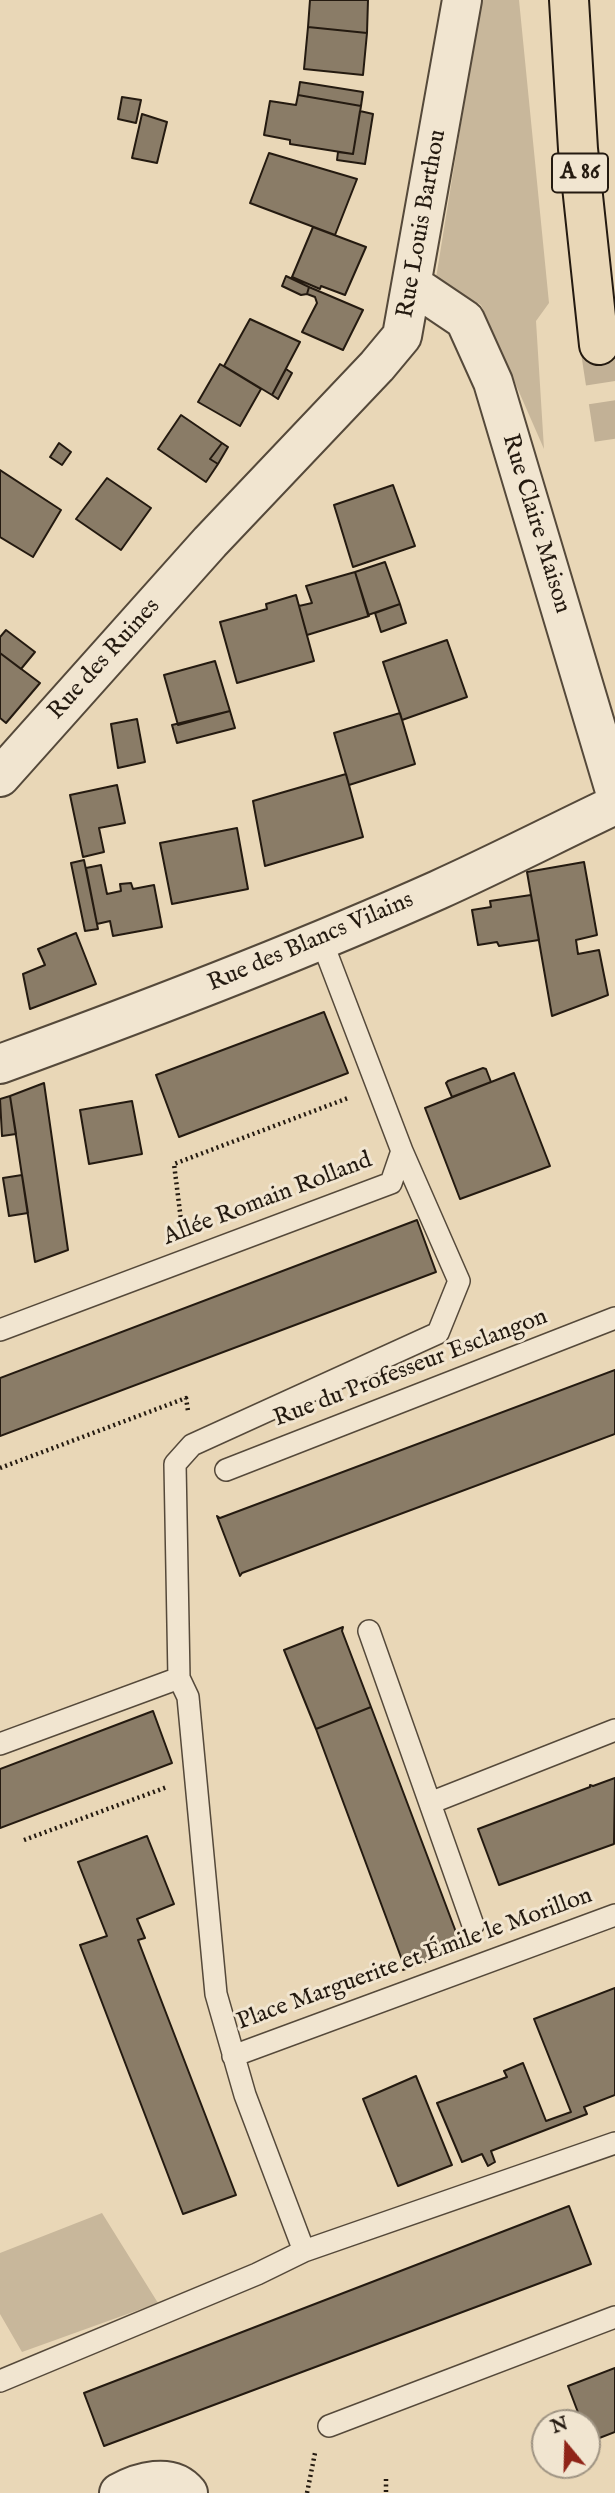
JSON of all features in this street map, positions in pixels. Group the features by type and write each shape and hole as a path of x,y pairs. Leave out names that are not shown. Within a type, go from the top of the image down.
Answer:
{"highway":[{"name":"A 86","path":"569,0 578,149 599,345"}],"street":[{"name":"Rue Louis Barthou","path":"209,542 377,366 402,336 462,0"},
{"name":"Rue Claire Maison","path":"413,285 465,320 493,382 615,791"},
{"name":"Rue des Ruines","path":"0,778 209,542"},
{"name":"Rue des Blancs Vilains","path":"0,1064 166,1003 321,939 439,889 615,804"},
{"path":"119,2493 138,2483 160,2481 181,2485 188,2493"}],"lane":[{"name":"Allée Romain Rolland","path":"0,1330 391,1183 402,1151 321,939"},
{"path":"192,1445 438,1333 459,1281 402,1151"},
{"name":"Rue du Professeur Esclangon","path":"226,1470 615,1318"},
{"name":"Place Marguerite et Émile le Morillon","path":"192,1445 174,1464 178,1678 188,1697 215,1994 245,2095 304,2251"},
{"path":"369,1631 473,1925"},
{"path":"0,1744 178,1678"},
{"path":"430,1803 615,1730"},
{"name":"Place Marguerite et Émile le Morillon","path":"233,2056 615,1914"},
{"path":"0,2381 257,2274 304,2251 615,2143"},
{"path":"329,2426 615,2317"}],"path":[{"path":"185,1261 174,1164 378,1087"},
{"path":"0,1468 186,1398 192,1445"},
{"path":"24,1840 195,1776"},
{"path":"307,2493 317,2442 329,2426"},
{"path":"386,2479 386,2493"}],"shaded area":[{"path":"481,0 519,0 549,303 536,321 544,449 481,305 436,278"},
{"path":"102,2213 158,2303 22,2352 0,2314 0,2253"}],"building":[{"path":"310,0 368,0 367,33 308,27"},
{"path":"308,27 367,33 363,75 304,69"},
{"path":"300,82 363,92 361,106 298,95"},
{"path":"298,95 361,106 353,154 290,144 290,140 264,135 270,101 296,105"},
{"path":"122,97 141,100 136,123 118,119"},
{"path":"360,111 373,114 365,164 337,160 338,152 353,154"},
{"path":"142,114 167,122 157,163 132,158"},
{"path":"269,153 357,179 335,235 250,203"},
{"path":"313,227 366,247 345,295 321,286 320,289 292,277"},
{"path":"286,276 309,287 307,294 301,295 282,286"},
{"path":"309,287 363,310 343,350 302,332 317,303 315,297 307,294"},
{"path":"250,319 300,342 272,395 224,366"},
{"path":"220,364 261,389 240,426 198,402"},
{"path":"286,369 292,373 278,399 272,395"},
{"path":"181,415 222,443 210,459 218,464 206,482 158,449"},
{"path":"59,443 71,452 62,465 50,457"},
{"path":"222,443 228,447 218,464 210,459"},
{"path":"0,470 61,510 33,557 0,537"},
{"path":"107,478 151,508 121,550 76,519"},
{"path":"393,485 415,546 353,567 334,505"},
{"path":"385,562 400,604 368,615 355,572"},
{"path":"355,572 369,616 307,635 299,606 312,603 306,586"},
{"path":"296,595 314,661 237,683 220,622 267,609 266,604"},
{"path":"400,604 406,623 381,632 375,613"},
{"path":"6,630 35,652 21,669 0,653 0,637"},
{"path":"447,640 467,697 402,720 383,662"},
{"path":"0,653 40,683 6,723 0,718"},
{"path":"215,661 230,711 178,725 164,675"},
{"path":"230,711 235,728 177,743 172,725"},
{"path":"400,713 415,764 349,785 334,733"},
{"path":"137,719 145,762 118,768 111,724"},
{"path":"346,774 363,837 265,866 253,801"},
{"path":"117,785 125,823 99,828 104,852 83,857 70,795"},
{"path":"237,828 248,889 172,904 160,843"},
{"path":"84,860 98,929 85,931 71,863"},
{"path":"584,862 597,935 576,940 578,954 599,950 608,995 552,1016 527,872"},
{"path":"101,865 107,894 121,891 120,884 131,883 133,889 154,885 162,927 113,936 110,921 97,924 86,868"},
{"path":"531,895 539,940 499,946 497,942 478,945 472,910 491,907 490,901"},
{"path":"76,933 96,984 30,1009 23,974 45,965 38,949"},
{"path":"324,1012 348,1073 179,1137 156,1075"},
{"path":"486,1069 491,1082 452,1097 446,1083 448,1081"},
{"path":"514,1073 550,1166 460,1199 425,1108"},
{"path":"44,1083 68,1250 35,1262 10,1096"},
{"path":"10,1096 16,1134 2,1136 0,1099"},
{"path":"132,1101 142,1154 89,1164 80,1110"},
{"path":"22,1175 28,1213 9,1216 3,1178"},
{"path":"417,1220 436,1272 0,1436 0,1378"},
{"path":"615,1370 615,1434 240,1576 217,1516 220,1518"},
{"path":"343,1627 342,1631 371,1707 316,1729 284,1650"},
{"path":"371,1707 462,1948 403,1970 405,1968 316,1729"},
{"path":"153,1711 172,1763 0,1828 0,1769"},
{"path":"615,1778 614,1844 499,1885 478,1829 590,1785"},
{"path":"147,1836 174,1904 137,1919 145,1938 138,1940 236,2195 183,2214 80,1945 107,1936 78,1862"},
{"path":"615,1988 615,2095 584,2107 587,2114 491,2151 495,2162 488,2166 482,2154 462,2162 437,2103 507,2077 504,2071 523,2063 546,2121 571,2112 534,2019"},
{"path":"416,2076 452,2165 398,2186 363,2099"},
{"path":"569,2206 591,2264 104,2446 84,2393"},
{"path":"615,2368 615,2432 601,2437 601,2409 577,2409 568,2386"}],"tunnel":[{"path":"599,345 615,449"}]}
